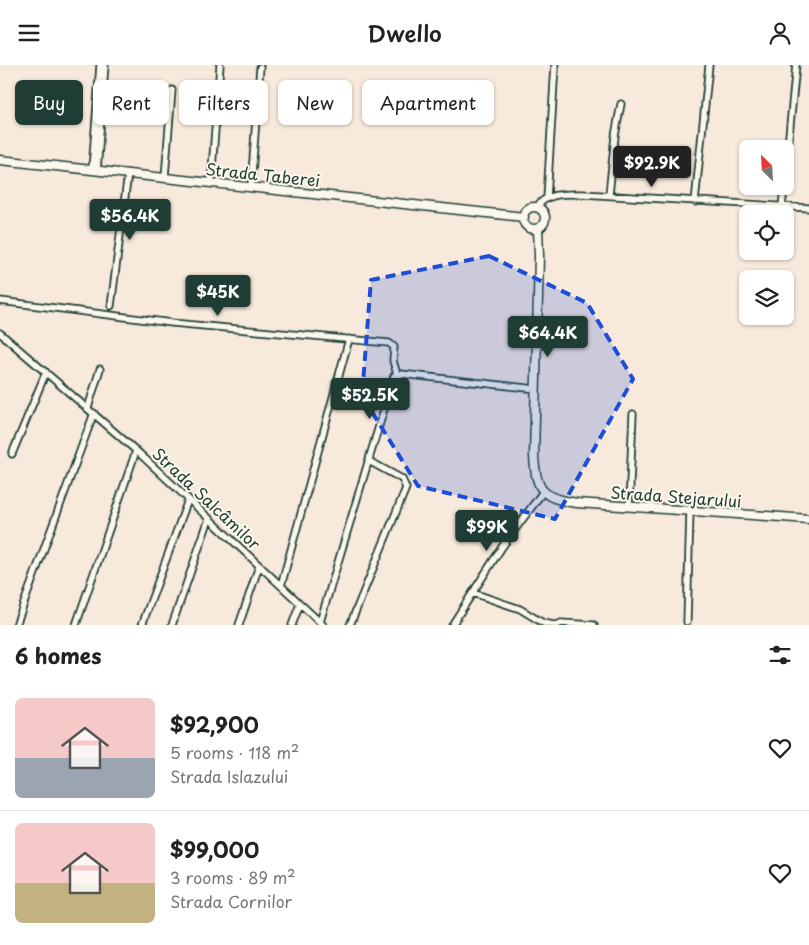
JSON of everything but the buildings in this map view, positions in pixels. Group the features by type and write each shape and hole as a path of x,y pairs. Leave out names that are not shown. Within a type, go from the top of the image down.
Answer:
{"street":[{"path":"95,170 100,65"},
{"path":"95,170 105,65"},
{"path":"211,182 220,65"},
{"path":"548,198 555,65"},
{"path":"695,201 709,65"},
{"path":"789,140 796,65"},
{"path":"251,186 260,67"},
{"path":"166,177 172,91"},
{"path":"609,195 621,104"},
{"name":"Strada Taberei","path":"0,160 524,217"},
{"path":"111,306 128,173"},
{"path":"538,228 529,227 524,223 524,217 528,210 536,208 548,198 565,194 609,195 745,205"},
{"path":"452,625 502,547 542,493 535,470 538,228 542,225 544,216 542,211 536,208"},
{"path":"794,208 809,208"},
{"path":"0,301 172,323 349,339 392,345 394,367 397,374"},
{"name":"Strada Salcâmilor","path":"0,333 94,413 322,623"},
{"path":"281,586 349,339"},
{"path":"88,408 100,369"},
{"path":"12,454 46,372"},
{"path":"397,374 536,389"},
{"path":"322,623 392,379 397,374"},
{"path":"16,625 94,413"},
{"path":"629,507 633,414"},
{"path":"76,625 136,451"},
{"path":"350,625 406,488 402,479 369,461"},
{"name":"Strada Stejarului","path":"542,493 565,501 809,519"},
{"path":"142,625 188,499"},
{"path":"688,621 690,511"},
{"path":"172,625 209,519"},
{"path":"239,625 259,566"},
{"path":"473,593 520,609 543,623 555,625 561,623 594,625"},
{"path":"292,625 300,604"}],"highlighted area":[{"path":"489,256 587,303 633,379 555,519 418,486 362,396 371,280"}]}
